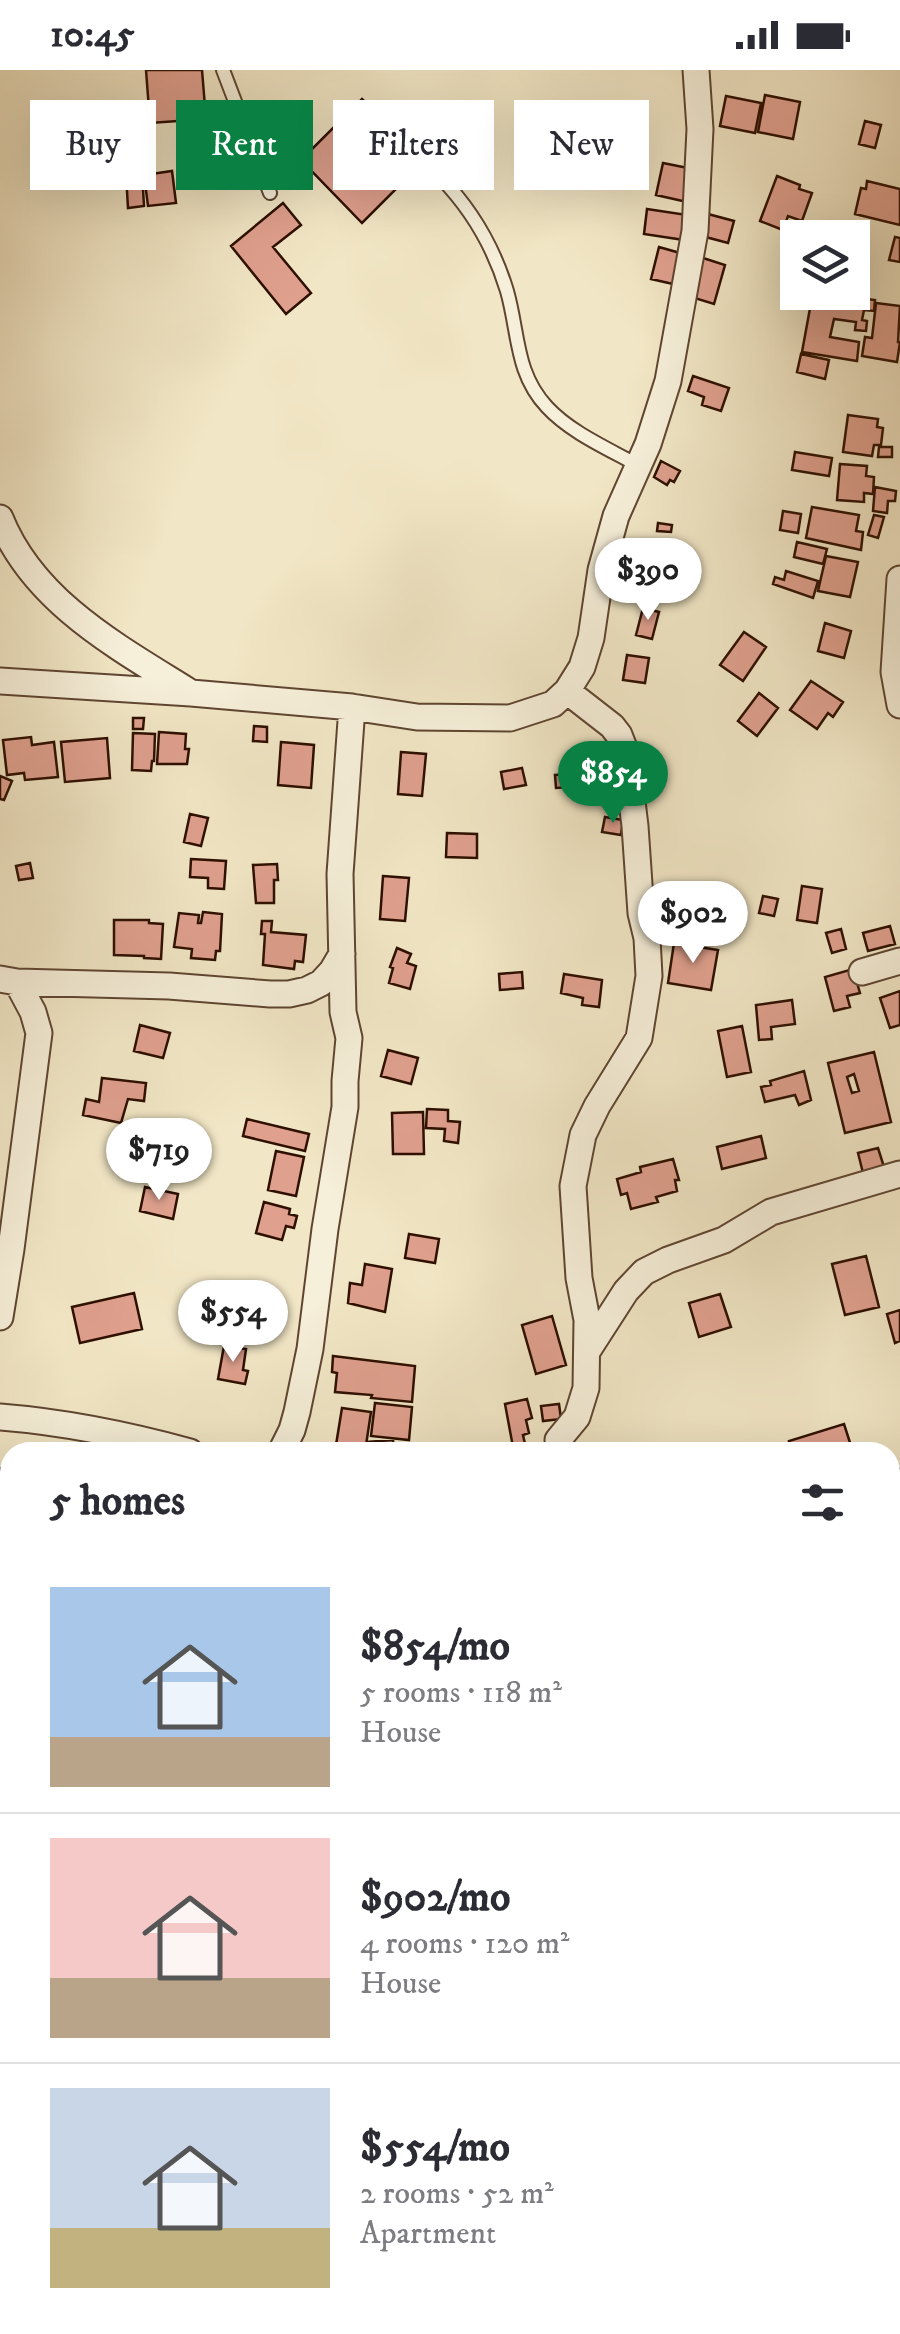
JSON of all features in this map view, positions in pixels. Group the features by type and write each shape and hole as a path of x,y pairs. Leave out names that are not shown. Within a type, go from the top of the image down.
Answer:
{"street":[{"path":"0,681 190,693 352,707 417,717 510,718 554,704 582,667 592,638 601,570 616,516 639,466 668,381 695,231 700,128 696,70"},
{"path":"0,518 19,554 67,608 111,644 190,693"},
{"path":"900,579 894,672 900,705"},
{"path":"558,1440 577,1417 586,1388 587,1320 579,1278 573,1186 583,1136 639,1038 649,976 626,752 612,726 567,691"},
{"path":"286,1442 297,1412 310,1349 345,1107 349,1038 343,1012 340,874 352,707"},
{"path":"8,980 270,994 307,990 321,983 343,953"},
{"path":"862,972 900,962"},
{"path":"0,1317 39,1033 33,1012 8,980"},
{"path":"307,990 343,1012"},
{"path":"588,1350 626,1291 644,1272 724,1240 771,1212 900,1174"},
{"path":"0,1416 147,1442"}],"lane":[{"path":"223,70 270,192"},
{"path":"451,190 481,227 508,294 522,364 546,407 572,428 639,466"}],"building":[{"path":"146,70 202,70 204,100 176,100 176,121 156,123 156,100 148,100"},
{"path":"765,95 800,102 793,139 758,132"},
{"path":"726,96 761,103 755,133 720,126"},
{"path":"865,121 881,125 875,148 859,144"},
{"path":"333,128 333,190 395,190 362,223 313,172 313,148"},
{"path":"663,163 693,169 687,202 656,195"},
{"path":"172,171 176,203 148,206 146,190 156,190 156,173"},
{"path":"777,176 812,193 802,220 788,216 780,220 780,229 760,221"},
{"path":"867,181 900,189 900,225 855,214 861,188 866,189"},
{"path":"127,190 143,190 144,206 128,208"},
{"path":"283,203 301,225 273,247 311,293 286,314 231,246"},
{"path":"647,209 687,215 684,240 644,234"},
{"path":"708,214 734,221 728,243 702,236"},
{"path":"895,237 900,238 900,262 889,260"},
{"path":"659,247 680,253 673,284 651,279"},
{"path":"700,257 725,265 714,304 688,296"},
{"path":"876,303 900,306 897,362 862,356 865,337 872,338"},
{"path":"810,310 864,310 866,331 855,330 856,322 834,319 830,337 859,342 857,361 802,352"},
{"path":"801,354 829,360 825,379 797,372"},
{"path":"693,376 729,388 721,411 702,405 704,397 688,391"},
{"path":"848,415 878,419 877,427 883,428 881,445 874,445 872,456 843,452"},
{"path":"879,447 892,447 892,457 878,457"},
{"path":"795,452 832,458 829,476 792,470"},
{"path":"661,461 680,471 674,482 670,480 667,485 654,477"},
{"path":"840,464 867,466 866,476 874,477 873,494 864,493 864,502 837,500"},
{"path":"875,487 896,491 895,501 888,501 887,513 873,511"},
{"path":"812,507 859,515 856,531 863,532 861,550 806,538"},
{"path":"783,511 801,514 798,533 780,530"},
{"path":"874,515 884,517 878,538 868,535"},
{"path":"658,523 672,525 671,532 657,531"},
{"path":"650,541 671,548 662,574 640,566"},
{"path":"797,542 827,549 823,564 794,557"},
{"path":"826,556 858,562 850,597 818,591"},
{"path":"786,571 818,581 813,598 773,584 775,577 784,580"},
{"path":"643,608 659,612 652,639 636,635"},
{"path":"825,623 851,631 844,658 818,651"},
{"path":"744,632 766,647 743,681 720,665"},
{"path":"627,655 649,658 645,683 623,680"},
{"path":"811,681 843,702 833,717 828,713 817,729 790,710"},
{"path":"759,693 778,708 757,736 738,721"},
{"path":"133,718 144,718 143,729 133,729"},
{"path":"254,726 267,727 267,742 253,741"},
{"path":"159,732 186,734 187,764 157,764"},
{"path":"133,733 155,734 151,771 132,770"},
{"path":"31,737 32,745 54,742 58,777 25,780 24,773 7,775 3,740"},
{"path":"107,738 110,778 65,782 61,742"},
{"path":"281,742 314,745 311,788 278,785"},
{"path":"401,752 426,754 422,796 398,794"},
{"path":"522,768 526,785 504,789 501,772"},
{"path":"603,772 604,785 585,786 585,794 569,794 569,787 556,788 555,775"},
{"path":"0,776 12,781 4,800 0,799"},
{"path":"190,814 208,818 201,846 184,842"},
{"path":"605,817 623,820 621,835 602,832"},
{"path":"447,833 477,834 477,858 446,857"},
{"path":"191,859 226,861 224,889 208,888 208,878 190,877"},
{"path":"30,863 33,878 19,880 16,866"},
{"path":"277,864 274,903 256,903 253,865"},
{"path":"383,876 409,878 405,921 380,919"},
{"path":"802,886 822,889 817,923 797,920"},
{"path":"763,896 778,899 774,916 759,913"},
{"path":"203,912 222,914 220,951 216,951 215,960 191,958 192,949 174,947 179,913 199,915 201,923"},
{"path":"114,920 163,924 161,959 114,955"},
{"path":"262,921 272,921 271,932 306,935 303,962 295,961 294,969 263,965"},
{"path":"890,926 895,944 868,951 863,933"},
{"path":"841,929 846,949 832,953 826,933"},
{"path":"674,943 718,950 711,990 668,983"},
{"path":"397,948 411,954 407,963 416,966 410,989 389,983"},
{"path":"853,969 860,993 847,996 850,1007 834,1011 825,977"},
{"path":"522,972 523,988 500,990 499,974"},
{"path":"564,974 602,980 599,1007 582,1005 583,998 561,993"},
{"path":"900,991 900,1025 890,1028 880,998"},
{"path":"792,1000 795,1024 771,1027 772,1039 759,1040 756,1005"},
{"path":"140,1025 170,1033 163,1058 134,1051"},
{"path":"742,1026 751,1072 727,1077 718,1031"},
{"path":"388,1050 418,1058 411,1084 381,1076"},
{"path":"874,1052 891,1122 845,1133 828,1063","holes":["854,1074 859,1091 852,1093 847,1077"]},
{"path":"804,1071 811,1100 799,1105 795,1095 765,1102 761,1087"},
{"path":"102,1078 146,1083 144,1101 128,1099 121,1123 83,1115 86,1099 99,1102"},
{"path":"427,1109 448,1110 448,1121 460,1122 458,1143 444,1141 445,1129 426,1128"},
{"path":"423,1112 424,1154 393,1154 392,1113"},
{"path":"247,1119 309,1134 305,1151 243,1136"},
{"path":"761,1136 766,1158 722,1169 717,1147"},
{"path":"878,1148 884,1167 863,1173 858,1153"},
{"path":"276,1151 304,1157 296,1196 268,1190"},
{"path":"673,1159 679,1180 675,1180 677,1191 656,1197 658,1202 631,1209 627,1193 621,1195 617,1179 641,1172 640,1167"},
{"path":"145,1187 178,1194 173,1219 140,1211"},
{"path":"264,1202 290,1209 289,1214 297,1216 294,1228 286,1226 282,1240 256,1233"},
{"path":"409,1234 439,1239 435,1263 405,1258"},
{"path":"866,1256 879,1307 845,1315 832,1264"},
{"path":"365,1264 392,1269 385,1312 348,1303 350,1283 362,1285"},
{"path":"134,1293 142,1329 80,1343 72,1307"},
{"path":"720,1294 731,1327 699,1337 689,1303"},
{"path":"900,1310 900,1341 895,1343 887,1314"},
{"path":"552,1316 566,1365 536,1374 522,1325"},
{"path":"224,1346 246,1349 245,1384 218,1379"},
{"path":"333,1356 415,1366 412,1402 335,1392 337,1373 332,1372"},
{"path":"527,1399 532,1418 526,1420 529,1433 523,1435 525,1442 512,1442 505,1404"},
{"path":"375,1403 412,1407 409,1440 371,1436"},
{"path":"559,1404 561,1419 543,1421 541,1406"},
{"path":"342,1408 371,1412 366,1442 336,1442"},
{"path":"844,1424 850,1442 789,1442"}]}
